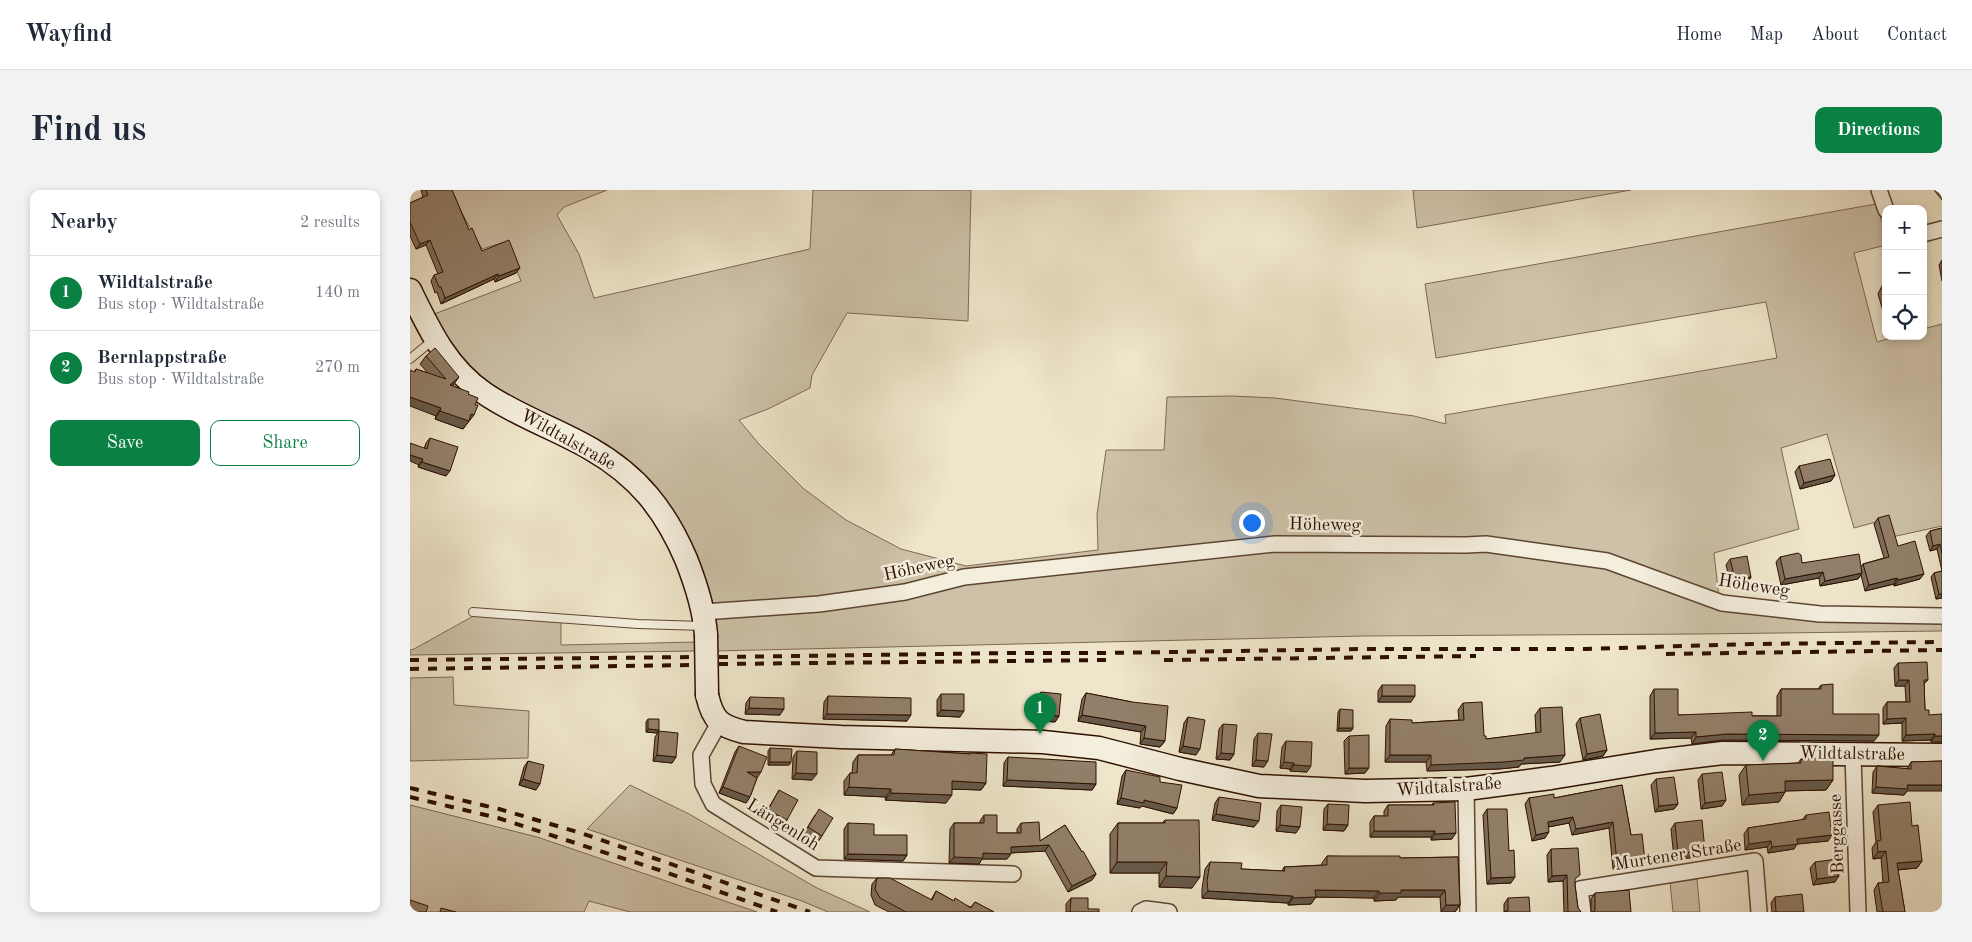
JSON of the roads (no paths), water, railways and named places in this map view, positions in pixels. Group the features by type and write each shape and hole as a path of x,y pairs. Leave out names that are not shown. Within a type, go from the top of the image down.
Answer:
{"street":[{"path":"1879,190 1884,205"},
{"path":"1927,233 1942,229"},
{"name":"Wildtalstraße","path":"410,290 434,339 453,364 484,393 614,463 652,498 678,540 699,594 705,624 708,696 712,713 719,723 731,729 744,732 840,737 1044,742 1099,748 1180,769 1259,786 1365,791 1466,789 1723,753 1942,755"},
{"name":"Höheweg","path":"705,624 819,604 905,592 964,578 1275,544 1486,544 1607,561 1722,603 1820,614 1942,616"},
{"name":"Längenloh","path":"719,723 701,754 703,784 713,804 816,868 1013,874"},
{"name":"Berggasse","path":"1853,755 1858,912"},
{"path":"1466,789 1468,912"},
{"name":"Murtener Straße","path":"1582,912 1580,890 1755,861 1759,912"},
{"path":"1140,912 1146,908 1169,912"}],"lane":[{"path":"410,359 434,339"},
{"path":"473,612 638,624 705,624"}],"railway":[{"path":"719,657 1363,649 1585,649 1751,644 1942,642"},
{"path":"1666,654 1942,650"},
{"path":"1164,660 1476,656"},
{"path":"410,660 697,657"},
{"path":"719,664 1109,660"},
{"path":"410,669 697,665"},
{"path":"410,788 499,809 581,833 810,912"},
{"path":"410,797 498,818 665,872 777,912"}],"place":[{"name":"Wildtalstraße","path":"1040,734"},
{"name":"Bernlappstraße","path":"1763,761"}]}
